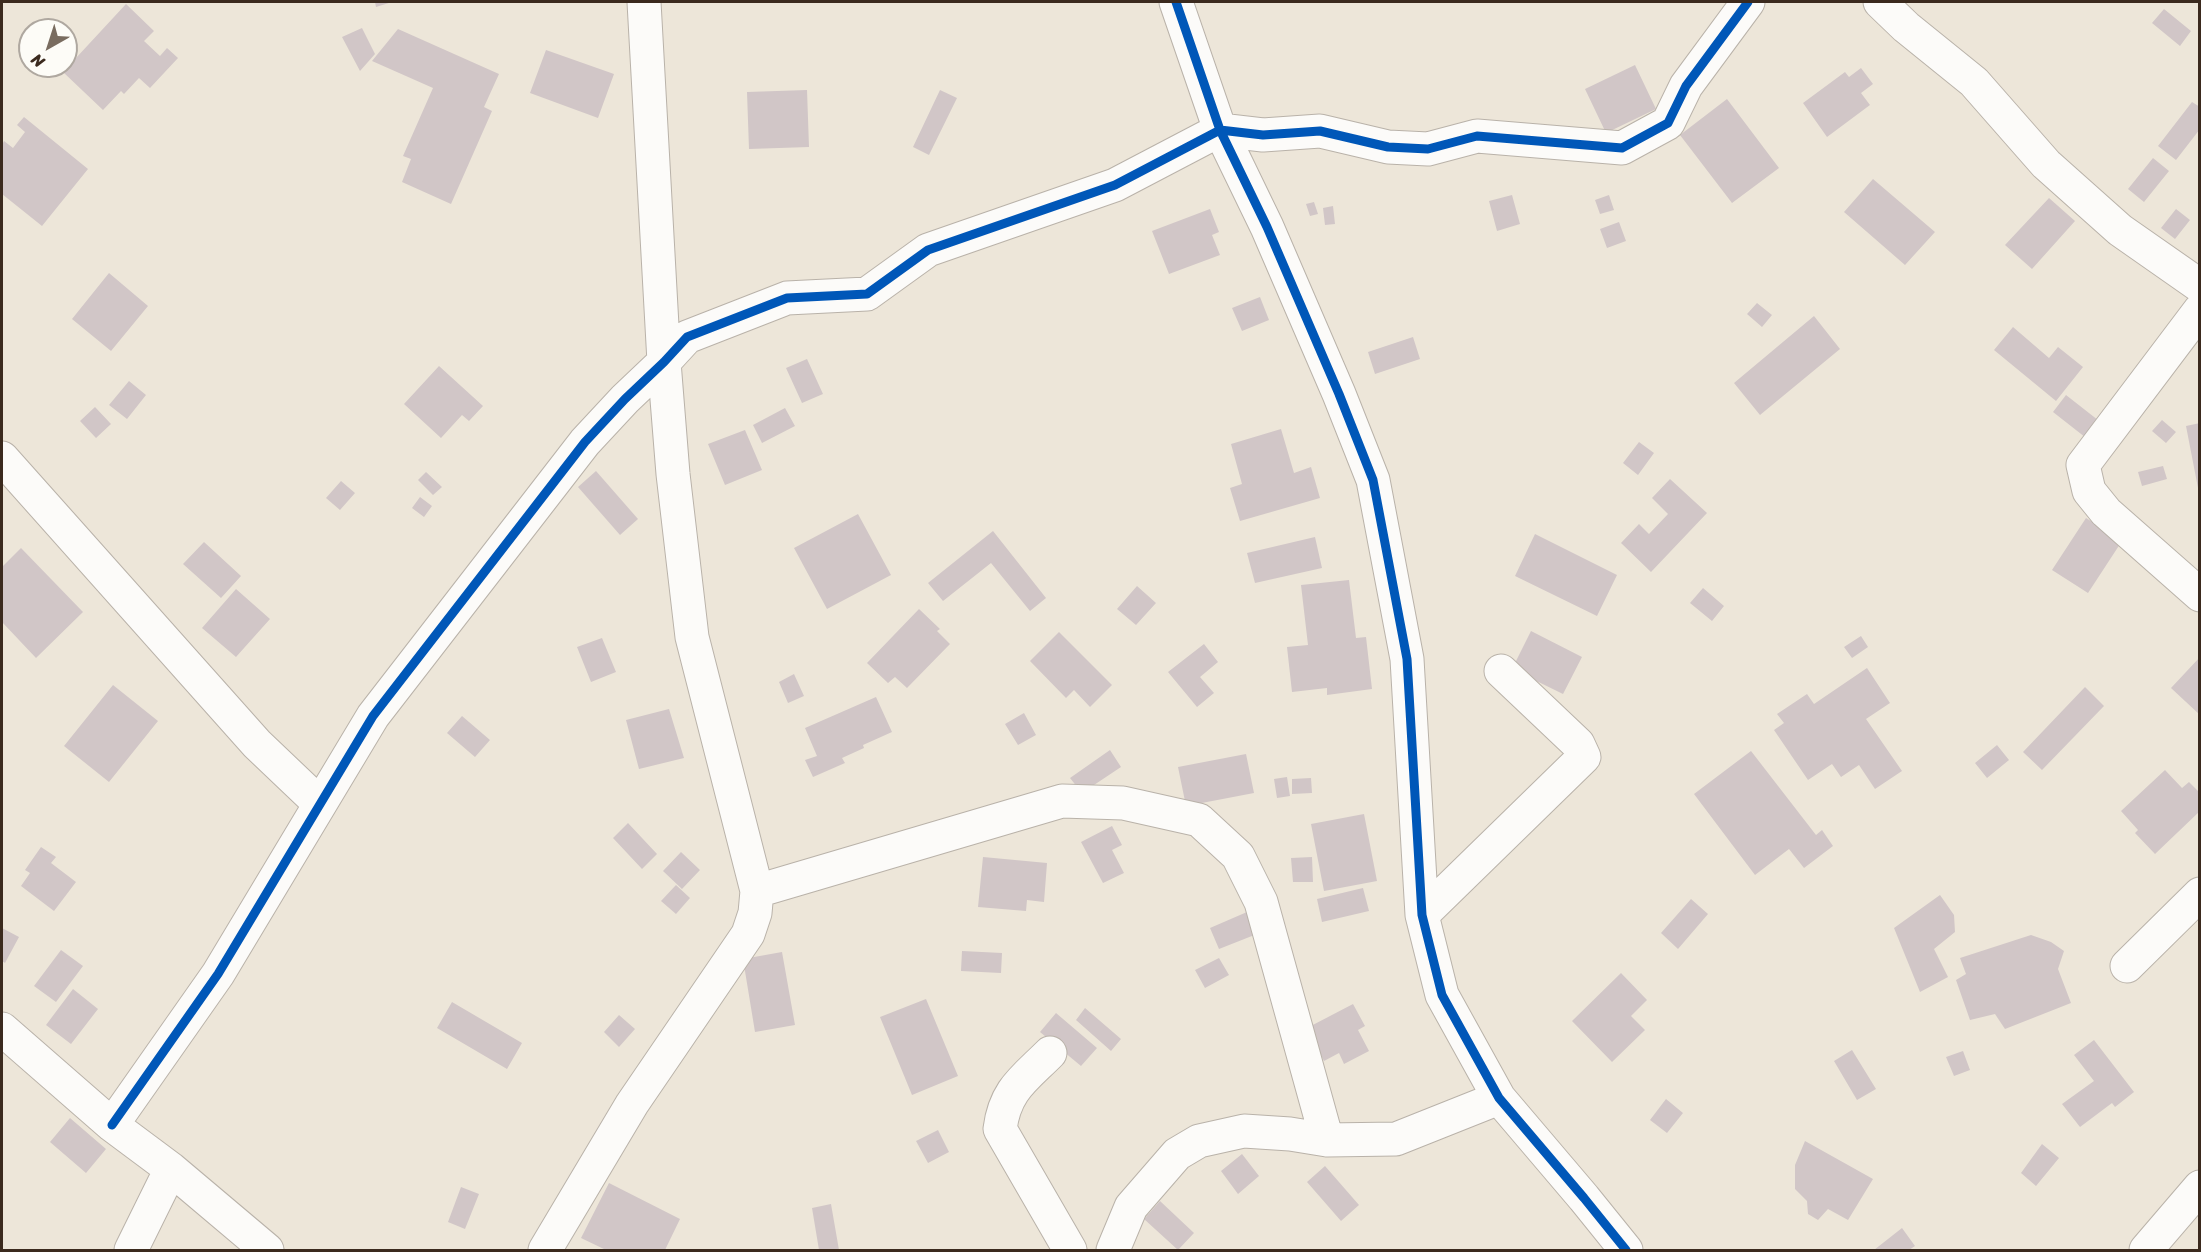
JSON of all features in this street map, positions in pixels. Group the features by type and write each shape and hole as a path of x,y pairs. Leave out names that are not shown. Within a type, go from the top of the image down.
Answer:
{"street":[{"path":"545,1251 633,1104 748,934 756,913 757,891 692,637 673,474 664,362 644,2"},
{"path":"1176,2 1220,130 1267,227 1373,480 1407,659 1422,915 1442,994 1499,1098 1622,1243 1626,1251"},
{"path":"112,1125 218,974 373,716 585,442 687,337 788,298 867,294 928,249 1115,185 1220,130 1263,135 1320,131 1388,147 1428,149 1477,136 1622,148 1668,123 1686,86 1748,2"},
{"path":"1880,2 1906,27 1974,82 2046,164 2103,215 2120,230 2199,286"},
{"path":"2199,310 2083,465 2089,491 2106,512 2199,595"},
{"path":"2,458 257,744 320,804"},
{"path":"1422,915 1584,757 1578,744 1501,671"},
{"path":"757,891 1062,801 1124,803 1199,820 1238,856 1261,902 1327,1140"},
{"path":"2127,966 2199,894"},
{"path":"2,1029 112,1125 171,1170 267,1251"},
{"path":"1050,1053 1011,1091 1002,1112 999,1129 1070,1251"},
{"path":"1113,1251 1131,1207 1177,1154 1199,1141 1244,1131 1290,1134 1327,1140 1396,1139 1499,1098"},
{"path":"131,1251 171,1170"},
{"path":"2146,1251 2199,1187"}],"building":[{"path":"375,2 392,2 376,7"},
{"path":"126,4 154,31 144,41 160,56 167,48 178,58 150,88 139,78 124,94 121,91 103,110 69,78 78,78 78,56"},
{"path":"2164,9 2191,31 2180,46 2152,23"},
{"path":"362,28 375,54 360,71 342,37"},
{"path":"398,29 499,74 484,107 492,111 451,204 402,182 411,159 403,156 433,88 372,61"},
{"path":"546,50 614,74 598,118 530,93"},
{"path":"1635,65 1656,109 1606,133 1585,89"},
{"path":"1861,68 1873,84 1861,93 1870,105 1827,137 1803,103 1845,72 1849,77"},
{"path":"807,90 809,147 749,149 747,92"},
{"path":"940,90 957,98 929,155 913,147"},
{"path":"1727,99 1779,168 1732,203 1680,135"},
{"path":"2192,102 2200,107 2200,129 2176,160 2158,146"},
{"path":"24,117 88,169 42,226 2,194 2,145 4,141 13,148 25,132 17,125"},
{"path":"2153,158 2169,171 2144,202 2128,189"},
{"path":"1873,179 1935,232 1905,265 1844,212"},
{"path":"1512,195 1520,224 1497,231 1489,201"},
{"path":"1609,195 1614,210 1600,214 1595,200"},
{"path":"2049,198 2075,221 2032,269 2005,245"},
{"path":"1314,202 1318,214 1310,216 1306,204"},
{"path":"1333,206 1335,224 1325,225 1323,208"},
{"path":"1210,209 1219,232 1212,235 1220,255 1169,274 1152,231"},
{"path":"2176,209 2190,220 2175,239 2161,228"},
{"path":"1619,222 1626,241 1607,248 1600,229"},
{"path":"109,273 148,306 111,351 72,319"},
{"path":"1260,297 1269,320 1242,331 1232,308"},
{"path":"1757,303 1772,315 1762,327 1747,314"},
{"path":"1814,316 1840,349 1760,415 1734,383"},
{"path":"2013,327 2049,358 2058,347 2083,367 2056,401 1994,350"},
{"path":"1413,337 1420,359 1375,374 1368,352"},
{"path":"807,359 823,394 802,403 786,368"},
{"path":"439,366 483,406 469,421 462,415 441,438 404,404"},
{"path":"129,381 146,395 127,419 109,405"},
{"path":"2066,395 2103,424 2090,441 2053,412"},
{"path":"95,407 111,424 96,438 80,421"},
{"path":"785,408 795,426 762,443 753,425"},
{"path":"2162,420 2176,432 2166,443 2152,431"},
{"path":"2200,423 2200,488 2198,488 2186,426"},
{"path":"1281,429 1294,473 1311,467 1320,498 1240,521 1230,488 1242,484 1231,444"},
{"path":"745,430 762,470 725,485 708,444"},
{"path":"1639,442 1654,453 1638,475 1623,463"},
{"path":"2163,466 2167,479 2142,486 2138,472"},
{"path":"596,471 638,519 620,535 578,487"},
{"path":"426,472 442,487 433,495 418,480"},
{"path":"1670,479 1707,513 1651,572 1621,543 1639,524 1649,534 1668,514 1652,498"},
{"path":"341,481 355,493 340,510 326,498"},
{"path":"420,497 432,506 424,517 412,508"},
{"path":"858,514 891,575 827,609 794,548"},
{"path":"2086,518 2122,541 2088,593 2052,570"},
{"path":"993,531 1046,598 1030,611 991,563 943,601 928,583"},
{"path":"1535,534 1617,575 1597,616 1515,576"},
{"path":"1315,537 1322,568 1255,583 1247,553"},
{"path":"204,542 241,576 221,598 183,564"},
{"path":"21,548 83,612 36,658 2,622 2,567"},
{"path":"1349,580 1356,638 1366,637 1372,689 1327,695 1327,688 1292,692 1287,647 1308,645 1301,585"},
{"path":"1137,586 1156,603 1136,625 1117,609"},
{"path":"1703,588 1724,606 1712,621 1690,603"},
{"path":"236,589 270,619 236,657 202,628"},
{"path":"919,609 940,629 937,631 950,644 907,688 895,677 888,683 867,663"},
{"path":"1531,631 1582,657 1563,694 1512,669"},
{"path":"1059,632 1112,685 1090,707 1074,690 1066,698 1030,661"},
{"path":"1861,636 1868,647 1852,658 1844,647"},
{"path":"602,638 616,672 591,682 577,647"},
{"path":"1204,644 1218,662 1200,677 1214,693 1197,707 1168,672"},
{"path":"2200,657 2200,715 2171,688"},
{"path":"1867,668 1890,703 1866,719 1902,771 1875,789 1859,765 1841,777 1832,764 1808,780 1774,730 1784,723 1777,714 1807,694 1814,704"},
{"path":"794,674 804,696 788,703 779,682"},
{"path":"113,685 158,721 109,782 64,746"},
{"path":"2085,687 2104,706 2042,770 2023,752"},
{"path":"876,697 892,732 863,745 864,748 842,758 845,763 813,777 805,760 817,756 805,728"},
{"path":"669,709 684,758 639,769 626,720"},
{"path":"1024,713 1036,735 1018,745 1005,724"},
{"path":"462,716 490,740 475,757 447,733"},
{"path":"1997,745 2009,760 1987,778 1975,763"},
{"path":"1110,750 1121,767 1082,793 1070,778"},
{"path":"1751,751 1816,835 1822,830 1833,846 1804,868 1789,849 1755,875 1694,794"},
{"path":"1246,754 1254,793 1186,806 1178,767"},
{"path":"2165,770 2182,788 2189,782 2200,793 2200,811 2155,854 2135,833 2138,830 2121,811"},
{"path":"1287,777 1290,796 1277,798 1274,779"},
{"path":"1311,778 1312,793 1292,794 1292,779"},
{"path":"1364,814 1377,881 1324,891 1311,824"},
{"path":"628,823 657,854 642,869 613,838"},
{"path":"1112,826 1122,845 1112,850 1124,873 1103,883 1081,842"},
{"path":"41,847 56,857 51,863 76,882 54,911 21,886 30,873 25,870"},
{"path":"681,852 700,870 682,889 663,871"},
{"path":"983,857 1047,863 1044,902 1027,900 1026,911 978,907"},
{"path":"1312,857 1313,882 1293,882 1291,858"},
{"path":"676,885 690,898 676,914 661,901"},
{"path":"1363,888 1369,911 1322,922 1317,899"},
{"path":"1940,895 1954,915 1955,932 1934,949 1948,977 1920,992 1894,928"},
{"path":"1691,899 1708,914 1678,949 1661,933"},
{"path":"1247,912 1257,934 1219,949 1210,928"},
{"path":"2,928 19,937 5,963 2,961"},
{"path":"2031,935 2051,942 2064,951 2058,969 2071,1003 2005,1029 1995,1014 1970,1020 1956,980 1966,974 1960,958"},
{"path":"61,950 83,966 56,1002 34,986"},
{"path":"962,951 1002,953 1001,973 961,971"},
{"path":"782,952 795,1025 755,1032 743,959"},
{"path":"1219,958 1229,975 1205,988 1195,970"},
{"path":"1621,973 1647,1000 1631,1016 1645,1030 1612,1062 1572,1021"},
{"path":"73,989 98,1009 71,1044 46,1025"},
{"path":"926,999 958,1076 912,1095 880,1017"},
{"path":"452,1002 522,1043 507,1069 437,1028"},
{"path":"1353,1004 1365,1026 1358,1030 1369,1051 1344,1064 1339,1053 1324,1061 1307,1028"},
{"path":"1085,1008 1121,1039 1111,1051 1076,1020"},
{"path":"1056,1013 1097,1048 1081,1066 1040,1032"},
{"path":"619,1015 635,1029 619,1047 604,1032"},
{"path":"2094,1040 2134,1092 2115,1107 2112,1103 2080,1127 2062,1104 2094,1081 2074,1055"},
{"path":"1852,1050 1876,1089 1857,1100 1834,1061"},
{"path":"1963,1051 1970,1070 1954,1076 1946,1057"},
{"path":"1666,1099 1683,1113 1667,1133 1650,1120"},
{"path":"70,1118 106,1149 86,1173 50,1142"},
{"path":"938,1130 949,1152 928,1163 916,1141"},
{"path":"1805,1141 1873,1179 1848,1220 1828,1209 1818,1220 1808,1214 1807,1201 1795,1189 1795,1165"},
{"path":"2042,1144 2059,1158 2036,1186 2021,1173"},
{"path":"1242,1154 1259,1176 1238,1194 1221,1171"},
{"path":"1325,1166 1359,1205 1341,1221 1307,1182"},
{"path":"609,1183 680,1219 665,1250 606,1250 581,1238"},
{"path":"461,1187 479,1194 465,1229 448,1222"},
{"path":"1160,1201 1194,1233 1178,1250 1144,1219"},
{"path":"831,1204 839,1250 819,1250 812,1208"},
{"path":"1902,1228 1915,1246 1909,1250 1874,1250"}],"cycle path":[{"path":"1176,2 1220,130 1267,227 1339,394 1373,480 1407,659 1422,915 1442,995 1499,1098 1626,1250"},
{"path":"112,1125 218,974 373,716 585,442 687,337 787,298 867,294 928,250 1115,185 1220,130 1263,135 1320,131 1388,147 1428,149 1477,136 1622,148 1668,123 1686,86 1748,2"}]}
